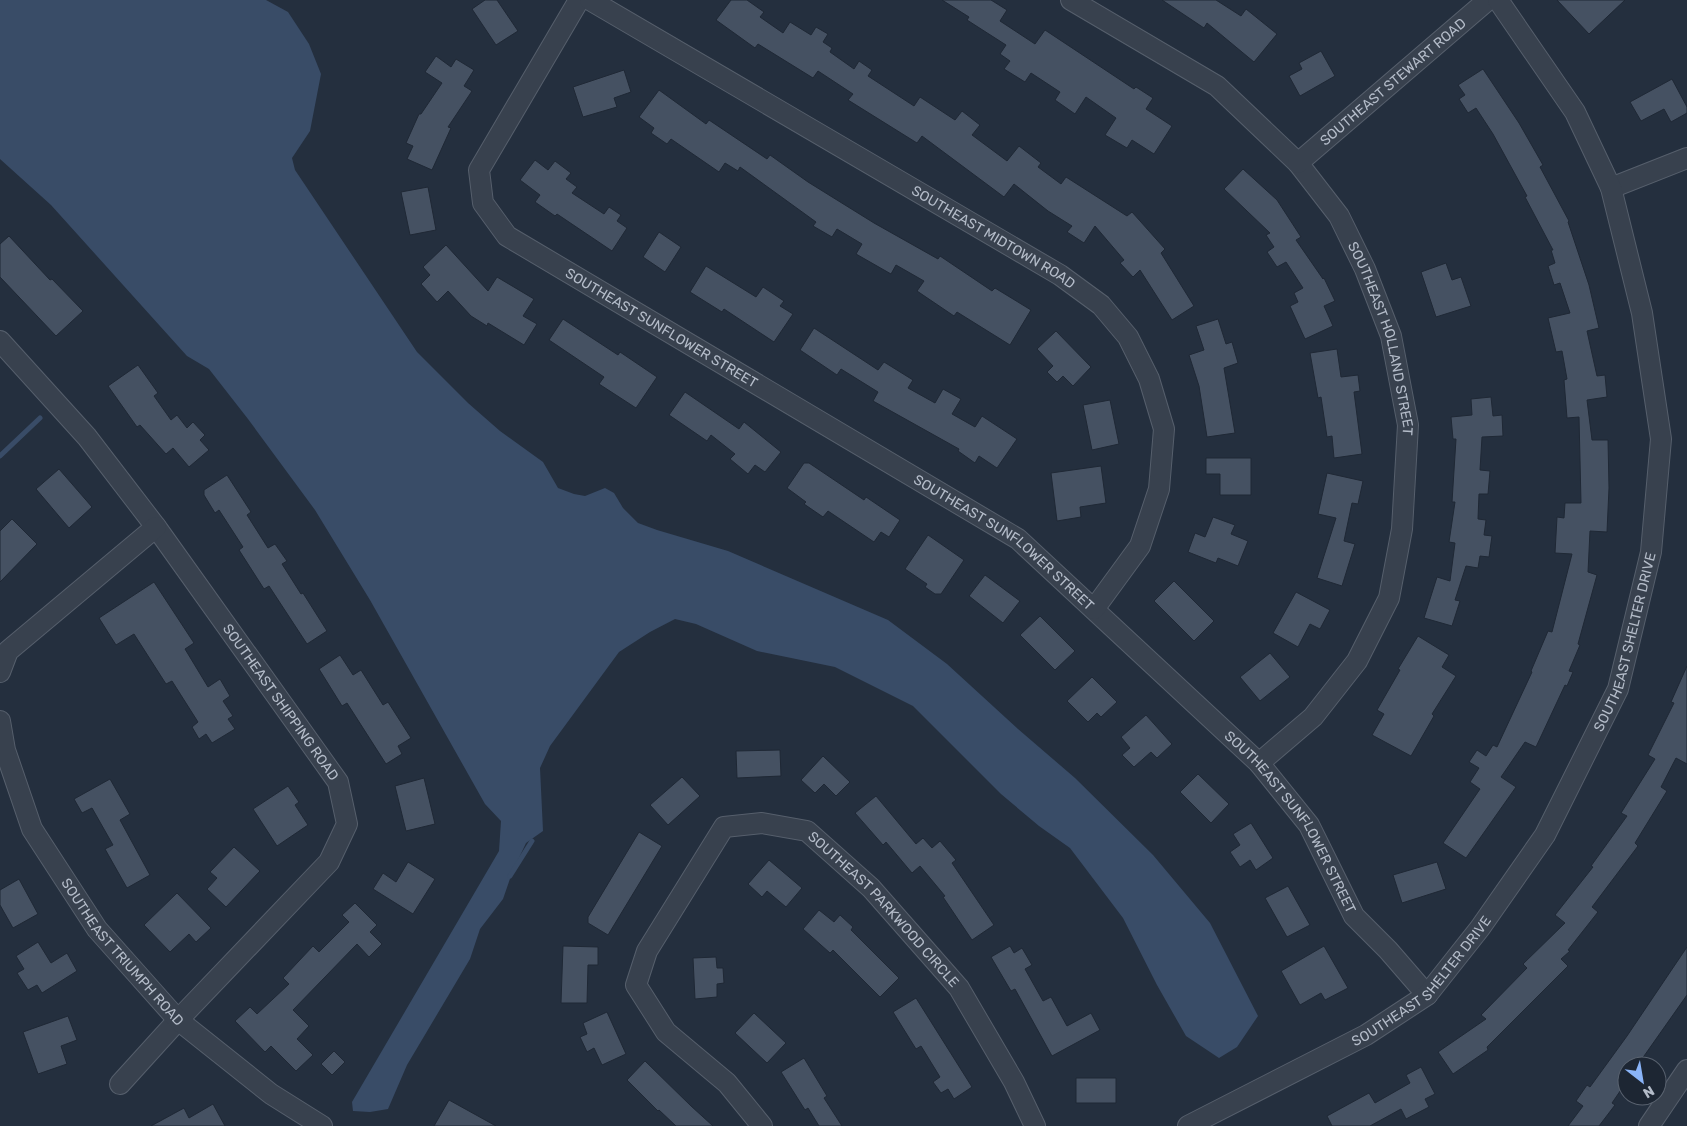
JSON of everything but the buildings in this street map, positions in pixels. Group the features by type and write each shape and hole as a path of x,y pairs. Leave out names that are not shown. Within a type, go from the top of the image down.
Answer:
{"street":[{"name":"SOUTHEAST SUNFLOWER STREET","path":"579,0 479,170 483,203 507,236 1018,539 1259,764 1309,825 1354,916 1428,995"},
{"name":"SOUTHEAST MIDTOWN ROAD","path":"590,0 1060,275 1101,305 1128,337 1149,379 1164,429 1159,489 1140,546 1094,609"},
{"name":"SOUTHEAST HOLLAND STREET","path":"1071,0 1217,86 1298,163 1339,216 1365,269 1391,336 1408,425 1402,528 1389,598 1356,660 1313,716 1259,764"},
{"name":"SOUTHEAST STEWART ROAD","path":"1298,163 1488,0"},
{"name":"SOUTHEAST SHELTER DRIVE","path":"1188,1126 1366,1035 1428,995 1480,928 1545,835 1618,689 1651,552 1660,439 1642,313 1611,188 1575,112 1498,0"},
{"path":"1611,188 1687,158"},
{"name":"SOUTHEAST SHIPPING ROAD","path":"0,341 87,437 156,527 338,782 347,824 330,862 178,1020 120,1084"},
{"path":"0,672 8,651 156,527"},
{"name":"SOUTHEAST TRIUMPH ROAD","path":"0,721 5,750 32,830 97,929 178,1020 272,1094 322,1126"},
{"name":"SOUTHEAST PARKWOOD CIRCLE","path":"762,1126 727,1083 666,1032 636,985 647,950 724,826 762,823 807,831 872,888 959,988 1014,1082 1035,1126"},
{"path":"1650,1126 1687,1070"}],"water":[{"path":"0,0 266,0 288,12 309,44 321,74 310,131 292,158 295,170 417,352 468,403 500,431 543,462 558,488 585,496 605,488 614,493 623,508 638,523 728,551 888,620 947,664 1075,778 1153,855 1210,923 1258,1016 1237,1047 1219,1058 1186,1036 1157,985 1123,918 1070,848 1039,826 1001,794 913,706 835,667 757,651 696,624 675,619 619,652 550,746 540,768 543,831 526,843 512,873 503,899 480,929 470,959 407,1065 388,1109 370,1112 353,1111 352,1102 499,851 501,821 485,804 370,600 315,510 248,419 209,369 187,356 51,205 0,159"}],"waterway":[{"path":"0,456 40,418"},
{"path":"510,876 532,841"}]}
